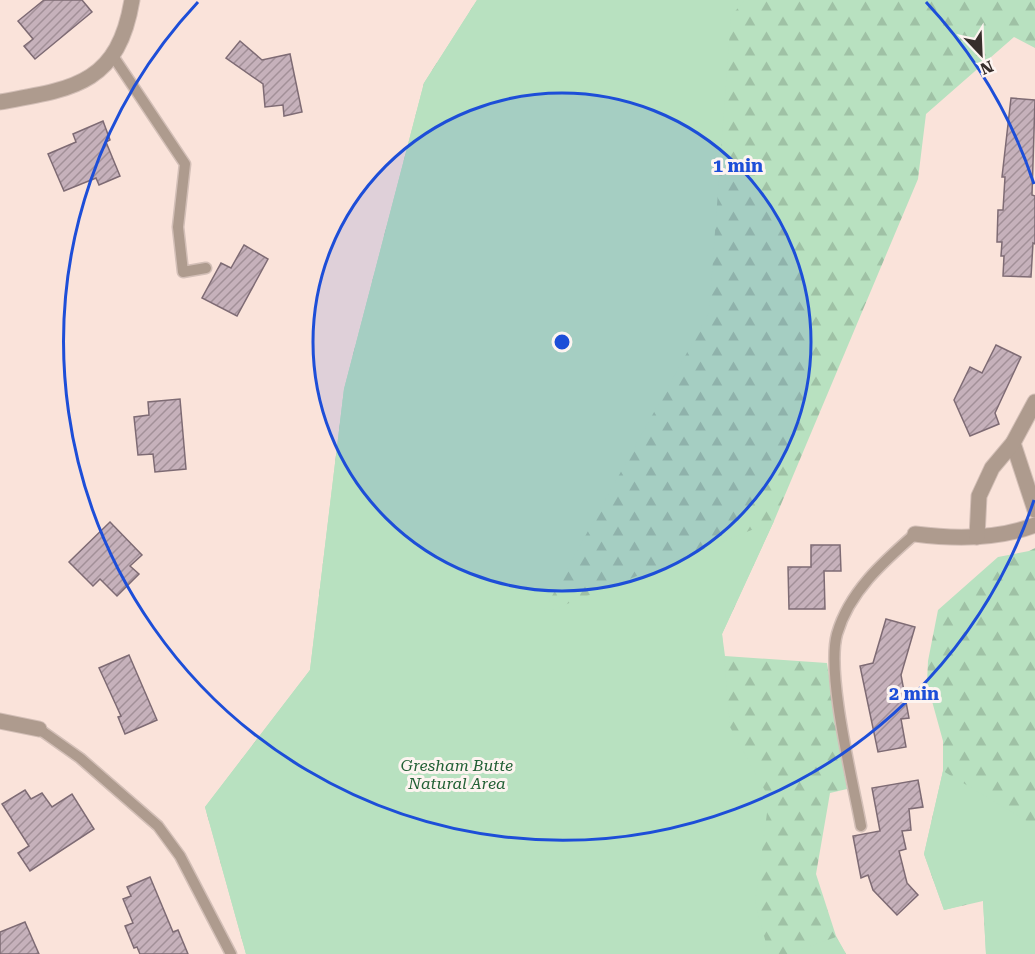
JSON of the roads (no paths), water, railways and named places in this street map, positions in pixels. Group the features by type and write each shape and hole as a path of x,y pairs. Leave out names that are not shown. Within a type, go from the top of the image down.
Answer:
{"street":[{"path":"0,102 58,91 86,80 105,66 119,47 132,0"},
{"path":"976,537 979,496 992,468 1013,444 1035,402"},
{"path":"1013,444 1035,510"},
{"path":"915,534 945,538 976,537 1022,531 1035,525"},
{"path":"0,721 39,729"}],"lane":[{"path":"113,56 185,164 178,227 183,272 206,268"},
{"path":"861,826 838,692 835,658 837,635 864,583 915,534"},
{"path":"39,729 80,758 158,826 180,856 231,954"}],"park label":[{"name":"Gresham Butte Natural Area","path":"457,774"}]}
